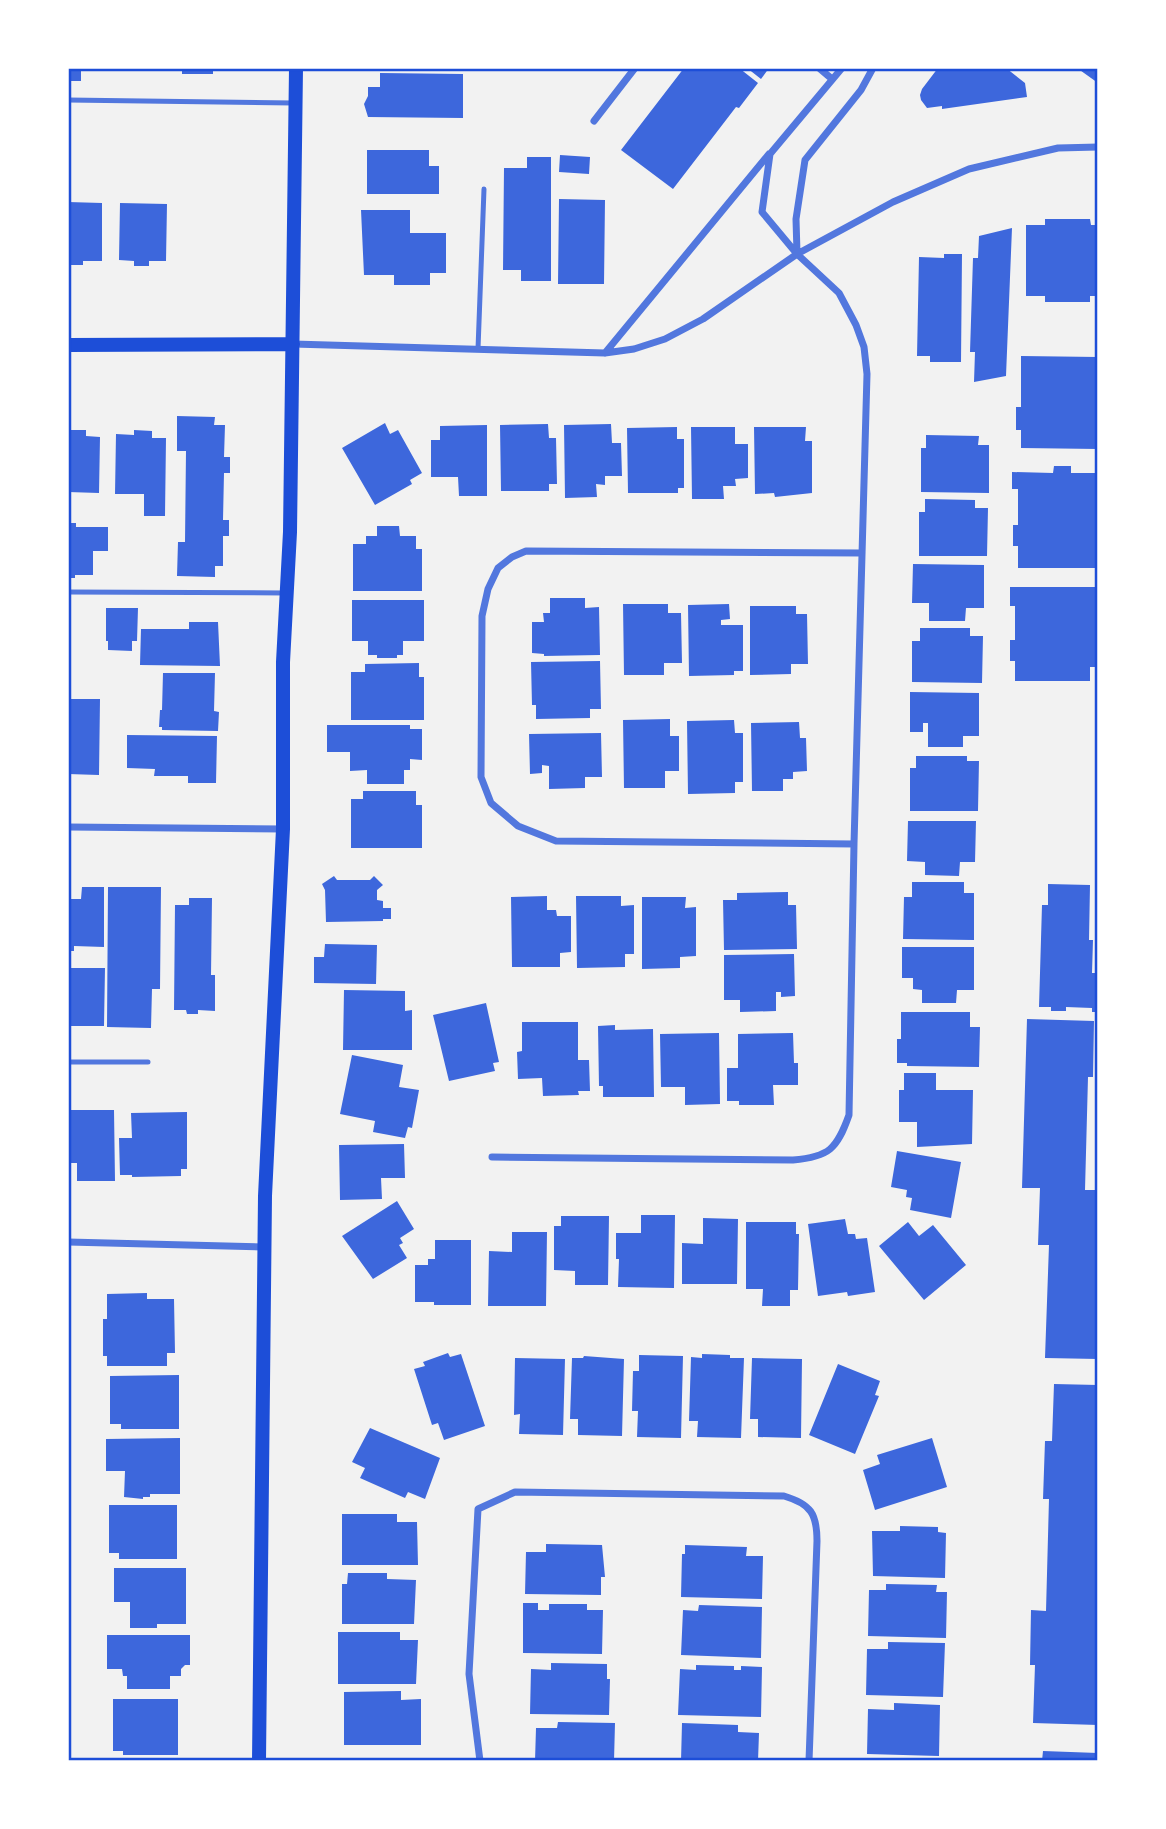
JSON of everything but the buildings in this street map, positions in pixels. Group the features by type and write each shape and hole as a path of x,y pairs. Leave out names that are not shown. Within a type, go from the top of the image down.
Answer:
{"main road":[{"path":"259,1761 264,1247 283,829 283,662 288,593 296,68"},
{"path":"68,345 293,344"}],"street":[{"path":"594,121 635,68"},
{"path":"819,68 832,79"},
{"path":"605,353 842,68"},
{"path":"797,254 796,219 805,160 860,90 873,68"},
{"path":"293,344 605,353 634,349 666,339 703,319 797,254 893,202 970,169 1058,148 1098,147"},
{"path":"492,1157 813,1158 829,1150 841,1138 849,1115 867,374 864,347 839,293 797,254 762,212 770,154"},
{"path":"854,844 556,841 518,827 491,803 481,777 482,616 488,589 498,568 512,557 526,551 862,553"},
{"path":"68,827 283,829"},
{"path":"68,1242 264,1247"},
{"path":"480,1761 469,1674 478,1509 515,1492 784,1496 809,1508 817,1524 817,1541 809,1761"}],"lane":[{"path":"68,100 296,103"},
{"path":"478,349 484,189"},
{"path":"68,592 288,593"},
{"path":"68,1062 148,1062"}]}
